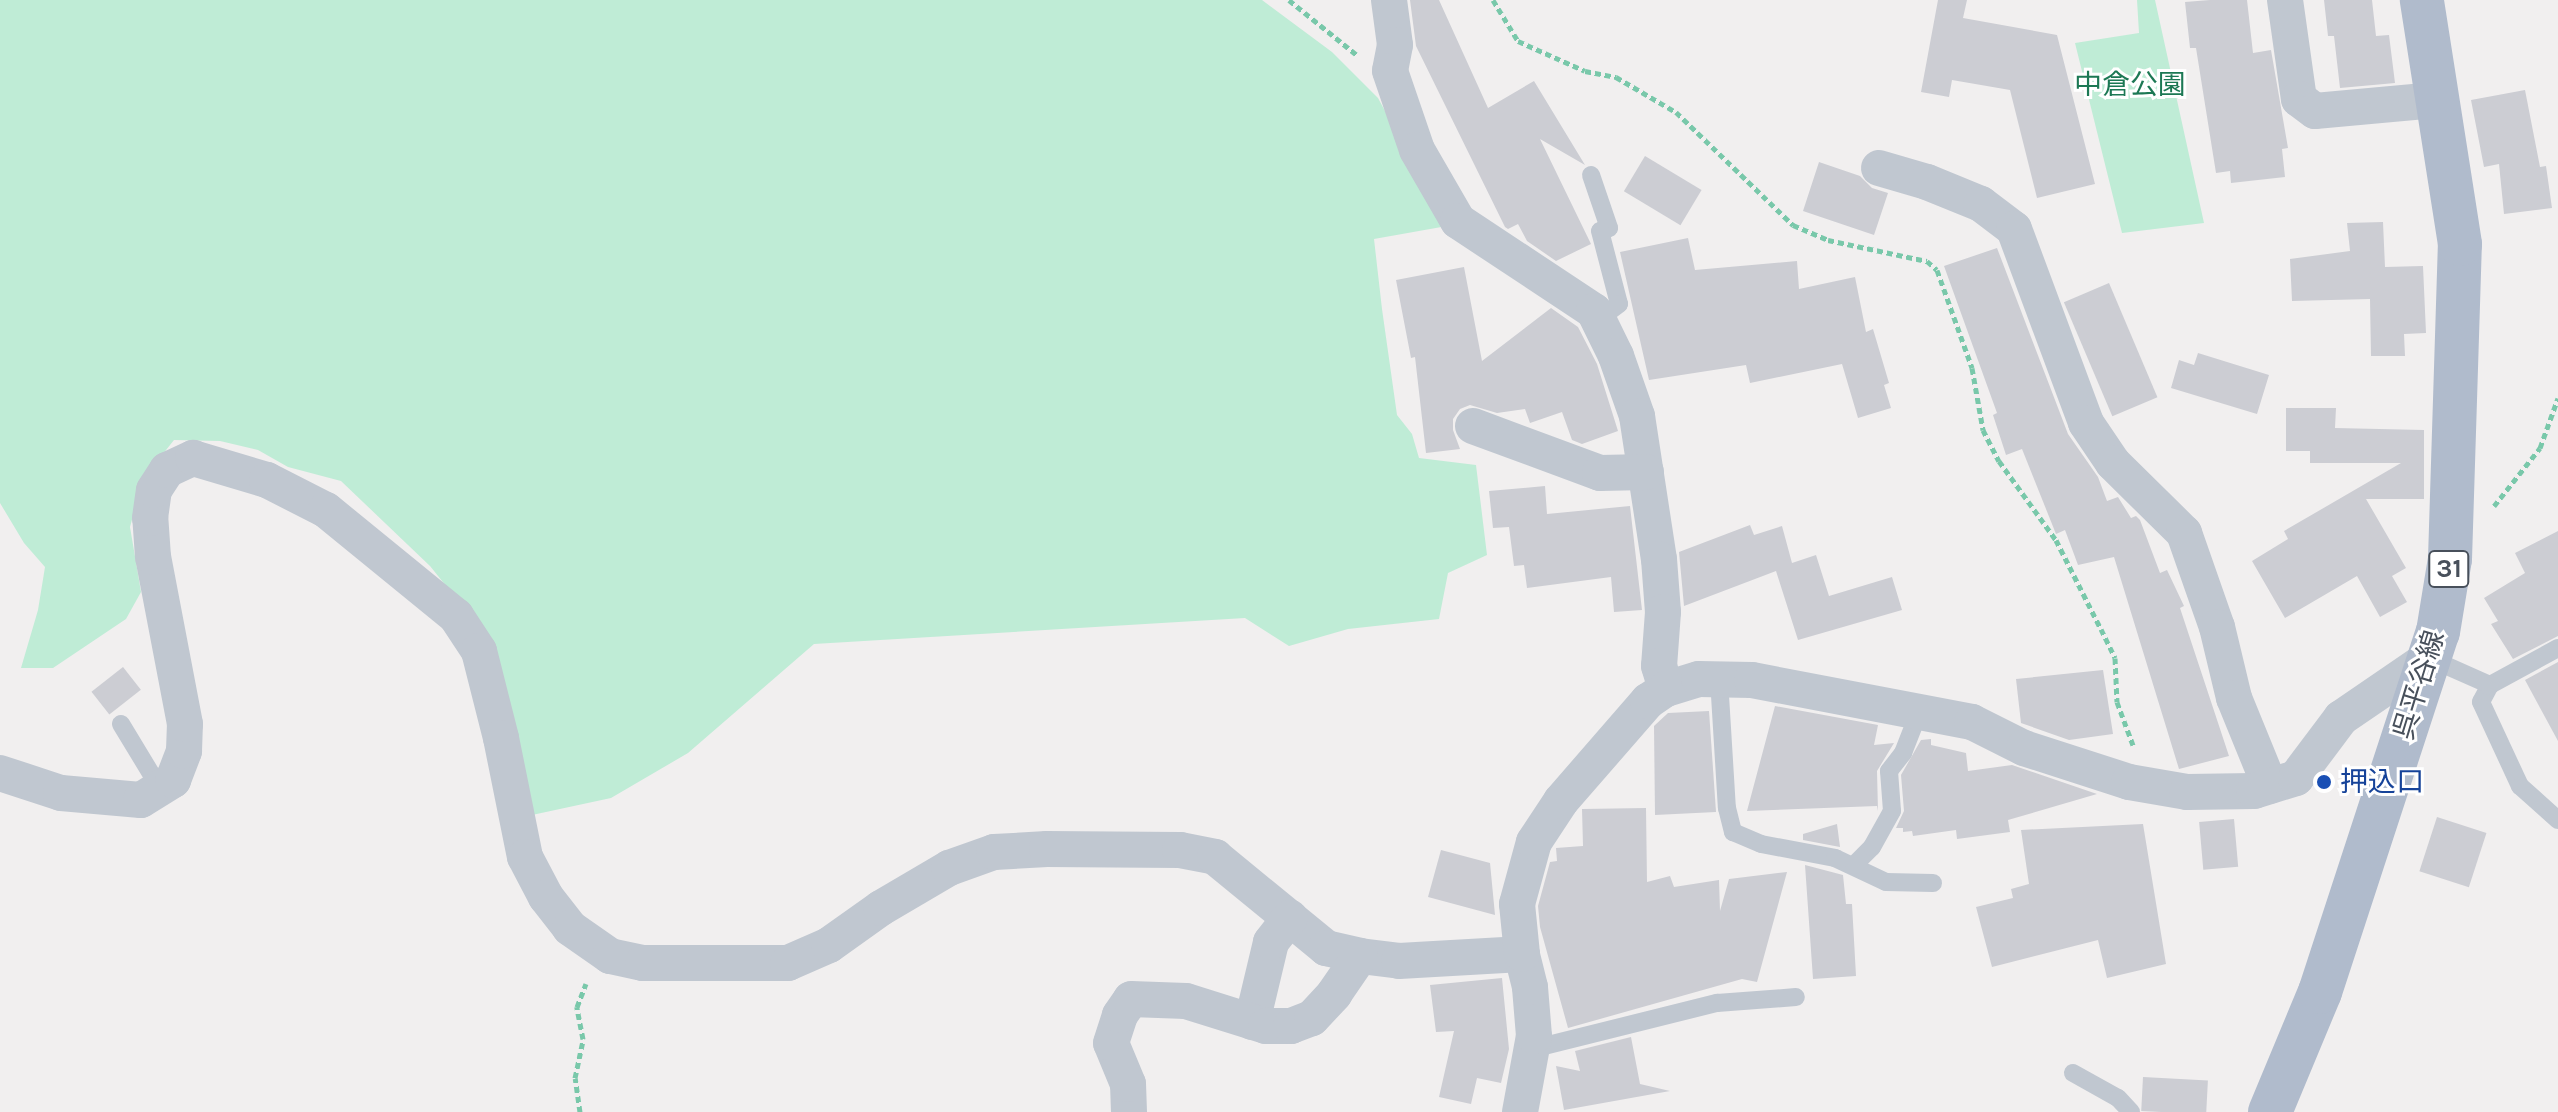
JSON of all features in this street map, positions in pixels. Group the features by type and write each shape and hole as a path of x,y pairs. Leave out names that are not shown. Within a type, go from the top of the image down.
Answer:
{"main road":[{"name":"呉平谷線","path":"2270,1112 2320,992 2438,632 2450,559 2460,244 2422,0"}],"street":[{"path":"1389,0 1395,45 1390,71 1417,150 1458,221 1594,311 1616,356 1637,416 1646,472 1659,559 1663,612 1659,666 1666,689"},
{"path":"2285,0 2299,99 2315,111 2436,100"},
{"path":"1879,168 1927,182 1981,204 2014,229 2086,423 2113,463 2184,533 2217,627 2234,698 2270,786"},
{"path":"1473,426 1600,473 1646,472"},
{"path":"0,773 61,793 141,800 161,790 180,768 185,724 153,557 150,518 154,490 167,470 193,458 267,480 326,510 456,616 479,651 501,738 525,857 546,897 570,928 610,956 643,963 788,963 829,945 881,908 949,868 994,852 1047,849 1180,850 1215,857 1326,948 1360,956 1399,961 1522,954"},
{"path":"1520,1112 1532,1049 1530,987 1522,954 1517,904 1534,842 1561,801 1648,701 1666,689 1699,679 1752,680 1972,722 2024,748 2129,782 2187,792 2254,791 2296,778 2341,718 2429,658"},
{"path":"1252,1022 1271,942 1290,918"},
{"path":"1129,1112 1128,1084 1111,1043 1120,1015 1131,999 1186,1001 1252,1022 1291,1026 1312,1018 1334,994 1360,956"}],"lane":[{"path":"1591,175 1609,228 1600,231 1619,304 1598,320"},
{"path":"2558,648 2490,685 2481,702 2520,786 2558,820"},
{"path":"2429,658 2490,685"},
{"path":"1719,679 1727,808 1733,832 1761,844 1854,865 1886,882 1933,883"},
{"path":"1854,865 1872,847 1892,811 1889,771 1903,753 1919,712"},
{"path":"121,724 161,790"},
{"path":"1532,1049 1717,1003 1796,997"},
{"path":"2073,1073 2118,1098 2131,1112"}],"path":[{"path":"1289,0 1354,53 1390,71"},
{"path":"1493,0 1518,41 1585,71 1616,77 1676,112 1793,225 1828,240 1927,261 1937,270 1972,368 1983,430 1999,461 2056,540 2115,658 2117,702 2151,786"},
{"path":"2450,559 2540,448 2558,398"},
{"path":"580,1112 575,1078 583,1039 577,1007 587,982 610,956"}],"green space":[{"path":"0,0 1262,0 1332,52 1378,98 1447,226 1374,239 1382,309 1397,415 1412,434 1419,458 1476,465 1487,555 1448,573 1439,619 1348,629 1289,646 1245,618 814,644 688,753 611,798 532,815 496,648 430,566 341,481 288,467 258,450 220,441 174,440 143,479 130,527 141,592 126,619 53,668 21,668 38,610 45,567 24,543 0,503"},
{"name":"中倉公園","path":"2137,0 2155,0 2204,223 2122,233 2075,43 2139,33"}],"building":[{"path":"1410,0 1439,0 1488,108 1534,81 1585,165 1540,139 1591,244 1556,261 1527,241 1518,224 1508,229 1505,227 1416,46"},
{"path":"1938,0 1967,0 1963,18 2057,35 2095,184 2037,198 2010,90 1952,80 1949,97 1921,92"},
{"path":"2247,0 2253,53 2271,50 2288,148 2282,149 2285,177 2231,183 2230,171 2216,173 2196,48 2190,48 2185,2"},
{"path":"2324,0 2372,0 2376,36 2389,35 2395,83 2340,88 2334,36 2328,36"},
{"path":"2525,90 2540,167 2546,166 2552,208 2504,214 2499,164 2484,167 2471,100"},
{"path":"1645,156 1702,190 1680,225 1624,191"},
{"path":"1819,162 1860,176 1872,188 1888,193 1874,235 1803,211"},
{"path":"2383,222 2385,267 2423,266 2426,333 2404,334 2405,356 2371,356 2370,299 2292,301 2290,259 2350,251 2347,223"},
{"path":"1688,238 1695,270 1797,261 1799,289 1855,277 1866,332 1873,329 1889,383 1884,385 1891,408 1858,418 1842,364 1750,383 1746,365 1649,380 1620,252"},
{"path":"1997,248 2068,434 2098,477 2107,501 2118,497 2131,518 2136,516 2140,520 2160,573 2167,570 2184,606 2180,608 2229,756 2179,769 2114,557 2078,565 2065,530 2056,534 2022,449 2006,455 1993,415 1997,413 1944,266"},
{"path":"1464,267 1482,361 1551,308 1578,327 1597,364 1618,431 1582,444 1572,440 1562,412 1530,423 1525,409 1497,413 1470,405 1460,409 1453,419 1453,430 1460,449 1426,453 1415,357 1411,358 1396,280"},
{"path":"2109,283 2157,397 2112,416 2064,302"},
{"path":"2198,353 2269,375 2257,414 2171,388 2179,360 2194,365"},
{"path":"2286,408 2336,408 2335,428 2424,430 2424,499 2366,499 2406,568 2392,576 2407,602 2380,617 2357,576 2285,618 2252,561 2288,539 2284,531 2401,463 2310,463 2310,451 2286,451"},
{"path":"1545,486 1547,514 1630,506 1642,610 1614,612 1611,577 1527,588 1524,565 1514,566 1509,527 1493,528 1489,491"},
{"path":"1750,525 1754,535 1782,526 1792,563 1816,555 1829,596 1892,577 1902,610 1798,640 1776,571 1684,606 1679,552"},
{"path":"2558,531 2558,636 2513,659 2491,624 2498,621 2484,598 2525,573 2515,553"},
{"path":"2558,662 2558,741 2525,680"},
{"path":"123,667 141,690 109,714 91,692"},
{"path":"2103,670 2113,734 2069,740 2021,723 2016,679"},
{"path":"1775,706 1878,725 1874,745 1894,743 1877,771 1878,811 1877,806 1747,811"},
{"path":"1709,711 1716,812 1655,815 1654,726 1668,713"},
{"path":"1931,739 1931,745 1966,753 1968,771 2012,765 2097,794 2008,820 2010,832 1957,839 1956,830 1913,836 1912,831 1903,832 1903,828 1896,828 1904,811 1901,775 1921,740"},
{"path":"1646,808 1647,882 1670,876 1674,887 1719,880 1720,911 1729,879 1787,872 1757,982 1742,979 1568,1028 1540,927 1538,906 1550,862 1557,861 1556,848 1583,846 1582,809"},
{"path":"2437,817 2486,833 2469,887 2419,871"},
{"path":"2234,819 2238,867 2203,870 2199,822"},
{"path":"1837,824 1840,847 1803,840 1803,834"},
{"path":"2143,824 2166,964 2107,978 2098,940 1992,967 1976,907 2013,898 2011,889 2029,884 2021,830"},
{"path":"1441,850 1490,863 1495,915 1428,897"},
{"path":"1805,865 1843,875 1846,904 1852,904 1856,976 1813,979"},
{"path":"1502,978 1509,1049 1501,1083 1477,1078 1471,1104 1439,1097 1454,1031 1436,1032 1430,985"},
{"path":"1631,1037 1640,1084 1670,1091 1564,1110 1556,1066 1580,1071 1575,1051"},
{"path":"2143,1077 2208,1080 2206,1112 2141,1111"}],"place":[{"name":"押込口","path":"2324,782"}]}
